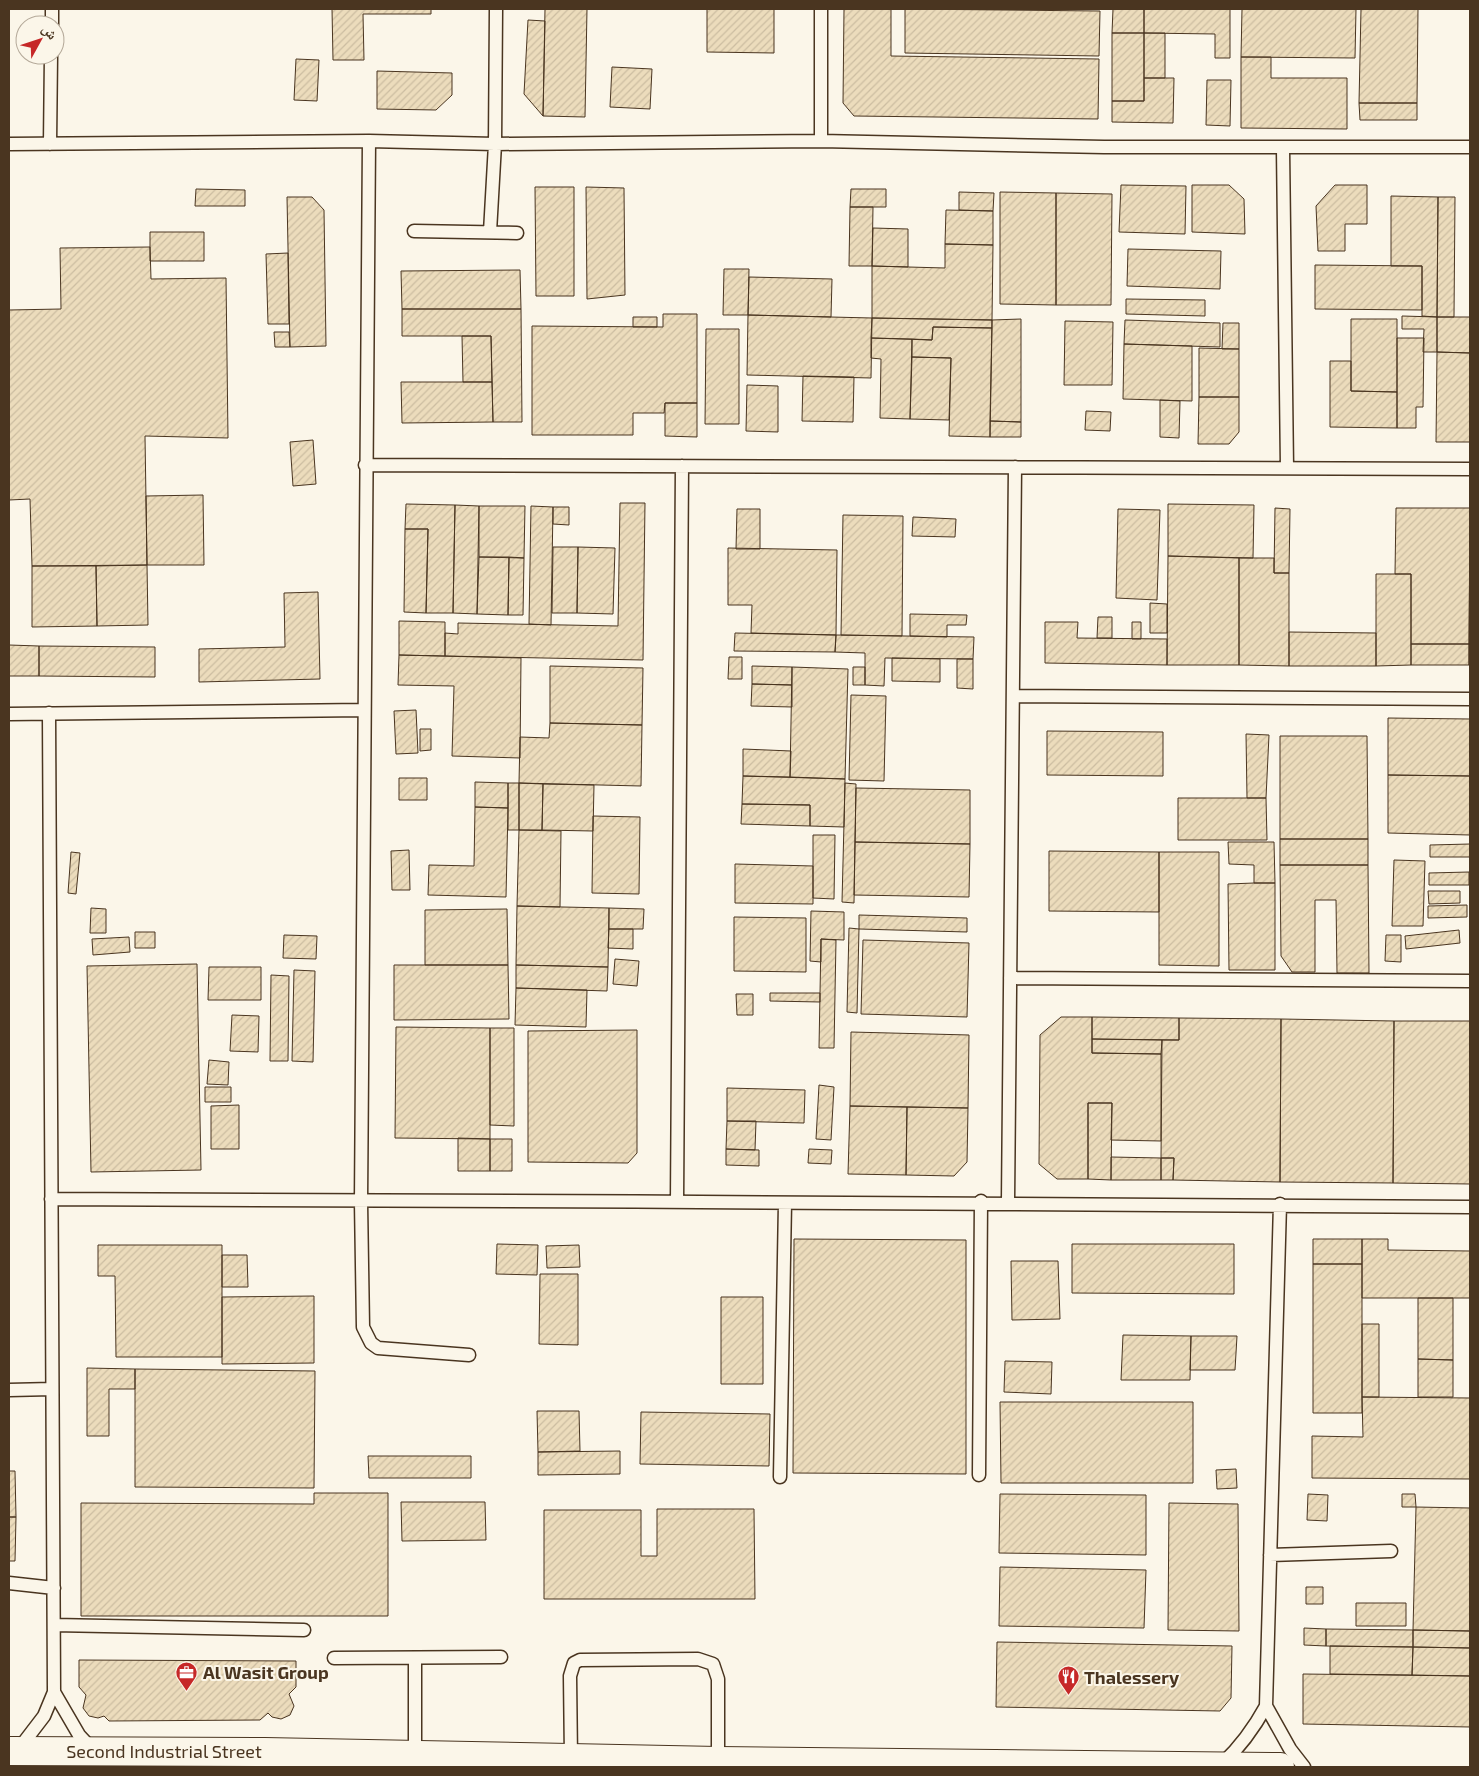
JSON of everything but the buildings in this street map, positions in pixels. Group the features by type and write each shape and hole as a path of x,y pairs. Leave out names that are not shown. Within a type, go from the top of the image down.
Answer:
{"main road":[{"name":"Second Industrial Street","path":"13,1751 93,1750 571,1759 1280,1767"}],"lane":[{"path":"490,232 495,144 496,9"},
{"path":"821,9 822,141"},
{"path":"50,144 51,65"},
{"path":"368,141 361,1202 363,1327 371,1343 386,1350 469,1355"},
{"path":"9,144 368,141 495,144 822,141 1283,149 1470,147"},
{"path":"1283,149 1287,468"},
{"path":"414,231 517,233"},
{"path":"365,466 1470,469"},
{"path":"678,1202 682,466"},
{"path":"1008,1201 1015,467"},
{"path":"1013,696 1470,699"},
{"path":"9,714 364,710"},
{"path":"13,1751 44,1716 54,1692 48,714"},
{"path":"1010,978 1470,981"},
{"path":"51,1199 785,1203 1008,1201 1470,1207"},
{"path":"979,1475 981,1202"},
{"path":"780,1477 785,1203"},
{"path":"1221,1765 1239,1748 1254,1728 1266,1706 1280,1204"},
{"path":"9,1390 52,1389"},
{"path":"1270,1555 1391,1551"},
{"path":"9,1583 54,1588"},
{"path":"54,1625 304,1630"},
{"path":"334,1658 501,1657"},
{"path":"415,1756 416,1658"},
{"path":"571,1759 570,1676 574,1663 580,1660 698,1659 713,1664 718,1679 718,1761"},
{"path":"54,1692 79,1736 93,1750"},
{"path":"1266,1706 1286,1742 1304,1767"}],"place":[{"name":"Al Wasit Group","path":"187,1691"},
{"name":"Thalessery","path":"1068,1696"}]}
